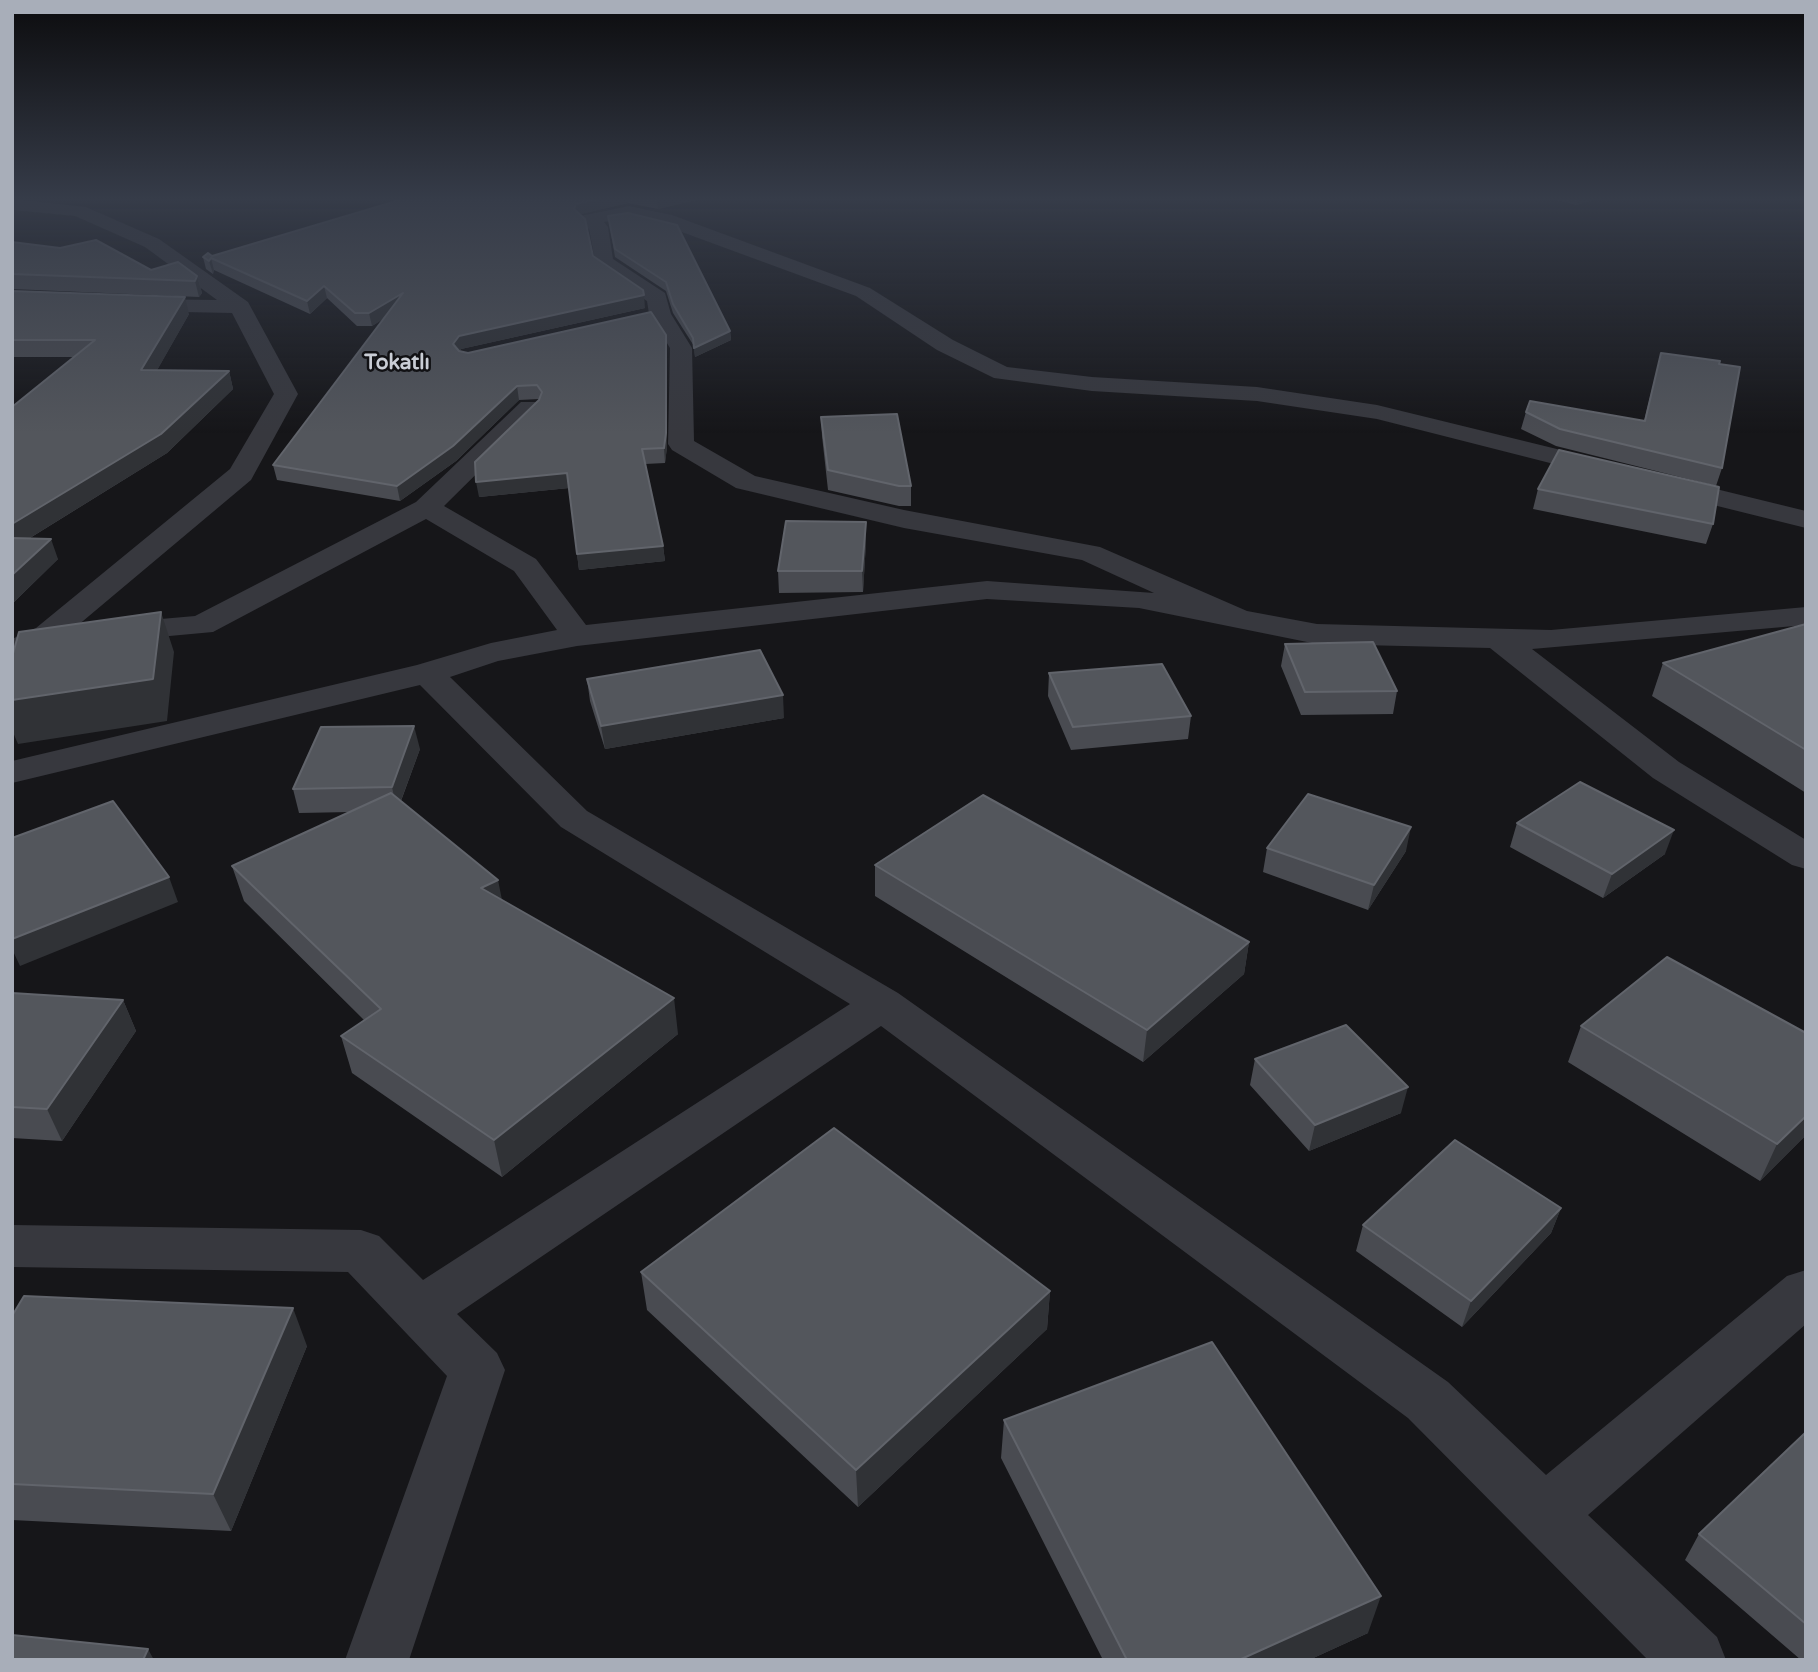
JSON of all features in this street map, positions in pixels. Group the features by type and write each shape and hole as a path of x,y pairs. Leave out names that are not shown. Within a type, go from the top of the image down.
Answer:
{"street":[{"path":"12,652 47,635 241,474 286,394 240,307 199,277"},
{"path":"626,277 657,298 660,314 681,348 681,444 746,482 904,519 1090,553 1237,618"},
{"path":"822,277 863,292 945,345 1002,373 1091,384 1256,394 1377,412 1806,520"},
{"path":"109,303 240,307"},
{"path":"633,320 660,314"},
{"path":"47,635 202,625 426,508 530,407"},
{"path":"426,508 525,565 577,636"},
{"path":"12,772 427,673 491,653 577,636 987,590 1139,599 1317,634 1551,640 1806,616"},
{"path":"1497,638 1666,770 1806,857"},
{"path":"427,673 574,819 882,1004 1428,1400 1694,1660"},
{"path":"420,1310 882,1004"},
{"path":"12,1246 360,1251 477,1370 377,1660"},
{"path":"1545,1514 1806,1292"}],"building":[{"path":"91,277 197,277 195,281"},
{"path":"253,277 624,277 643,290 644,295 459,336 453,344 459,351 468,353 651,312 666,335 666,433 664,448 642,449 663,546 577,554 567,473 476,482 475,462 539,400 542,392 537,385 517,386 453,446 397,486 273,465 403,293 369,313 355,313 324,286 307,301"},
{"path":"658,277 703,277 730,331 694,348 693,338 673,304 666,282"},
{"path":"12,291 185,297 141,370 229,371 161,434 12,524 12,407 95,340 12,340"},
{"path":"1661,353 1720,361 1719,364 1740,367 1722,468 1560,429 1526,412 1530,401 1645,421"},
{"path":"897,414 911,486 899,486 828,470 821,417"},
{"path":"1559,450 1719,487 1713,524 1538,489"},
{"path":"786,521 866,522 862,571 778,571"},
{"path":"12,538 51,539 12,575"},
{"path":"161,612 153,679 12,700 12,657 19,632"},
{"path":"1806,624 1806,750 1663,663"},
{"path":"1373,642 1397,691 1305,692 1285,644"},
{"path":"760,650 783,695 601,726 587,679"},
{"path":"1162,664 1191,716 1073,727 1049,673"},
{"path":"414,726 392,787 293,789 321,727"},
{"path":"1580,782 1674,830 1612,874 1517,823"},
{"path":"391,793 498,880 481,888 674,998 494,1140 341,1036 381,1009 232,866"},
{"path":"1308,794 1411,827 1374,885 1267,848"},
{"path":"983,795 1249,942 1147,1030 875,865"},
{"path":"113,801 169,877 12,939 12,838"},
{"path":"1667,957 1806,1033 1806,1116 1777,1144 1581,1026"},
{"path":"12,993 123,1000 47,1109 12,1107"},
{"path":"1346,1025 1408,1087 1315,1125 1255,1059"},
{"path":"834,1128 1050,1291 856,1470 641,1272"},
{"path":"1455,1140 1561,1208 1471,1301 1363,1225"},
{"path":"24,1296 293,1308 213,1494 12,1484 12,1316"},
{"path":"1212,1342 1381,1596 1239,1660 1127,1660 1004,1420"},
{"path":"1806,1433 1806,1624 1699,1534"},
{"path":"12,1635 148,1649 143,1660 12,1660"}],"district":[{"name":"Tokatlı","path":"397,363"}]}
